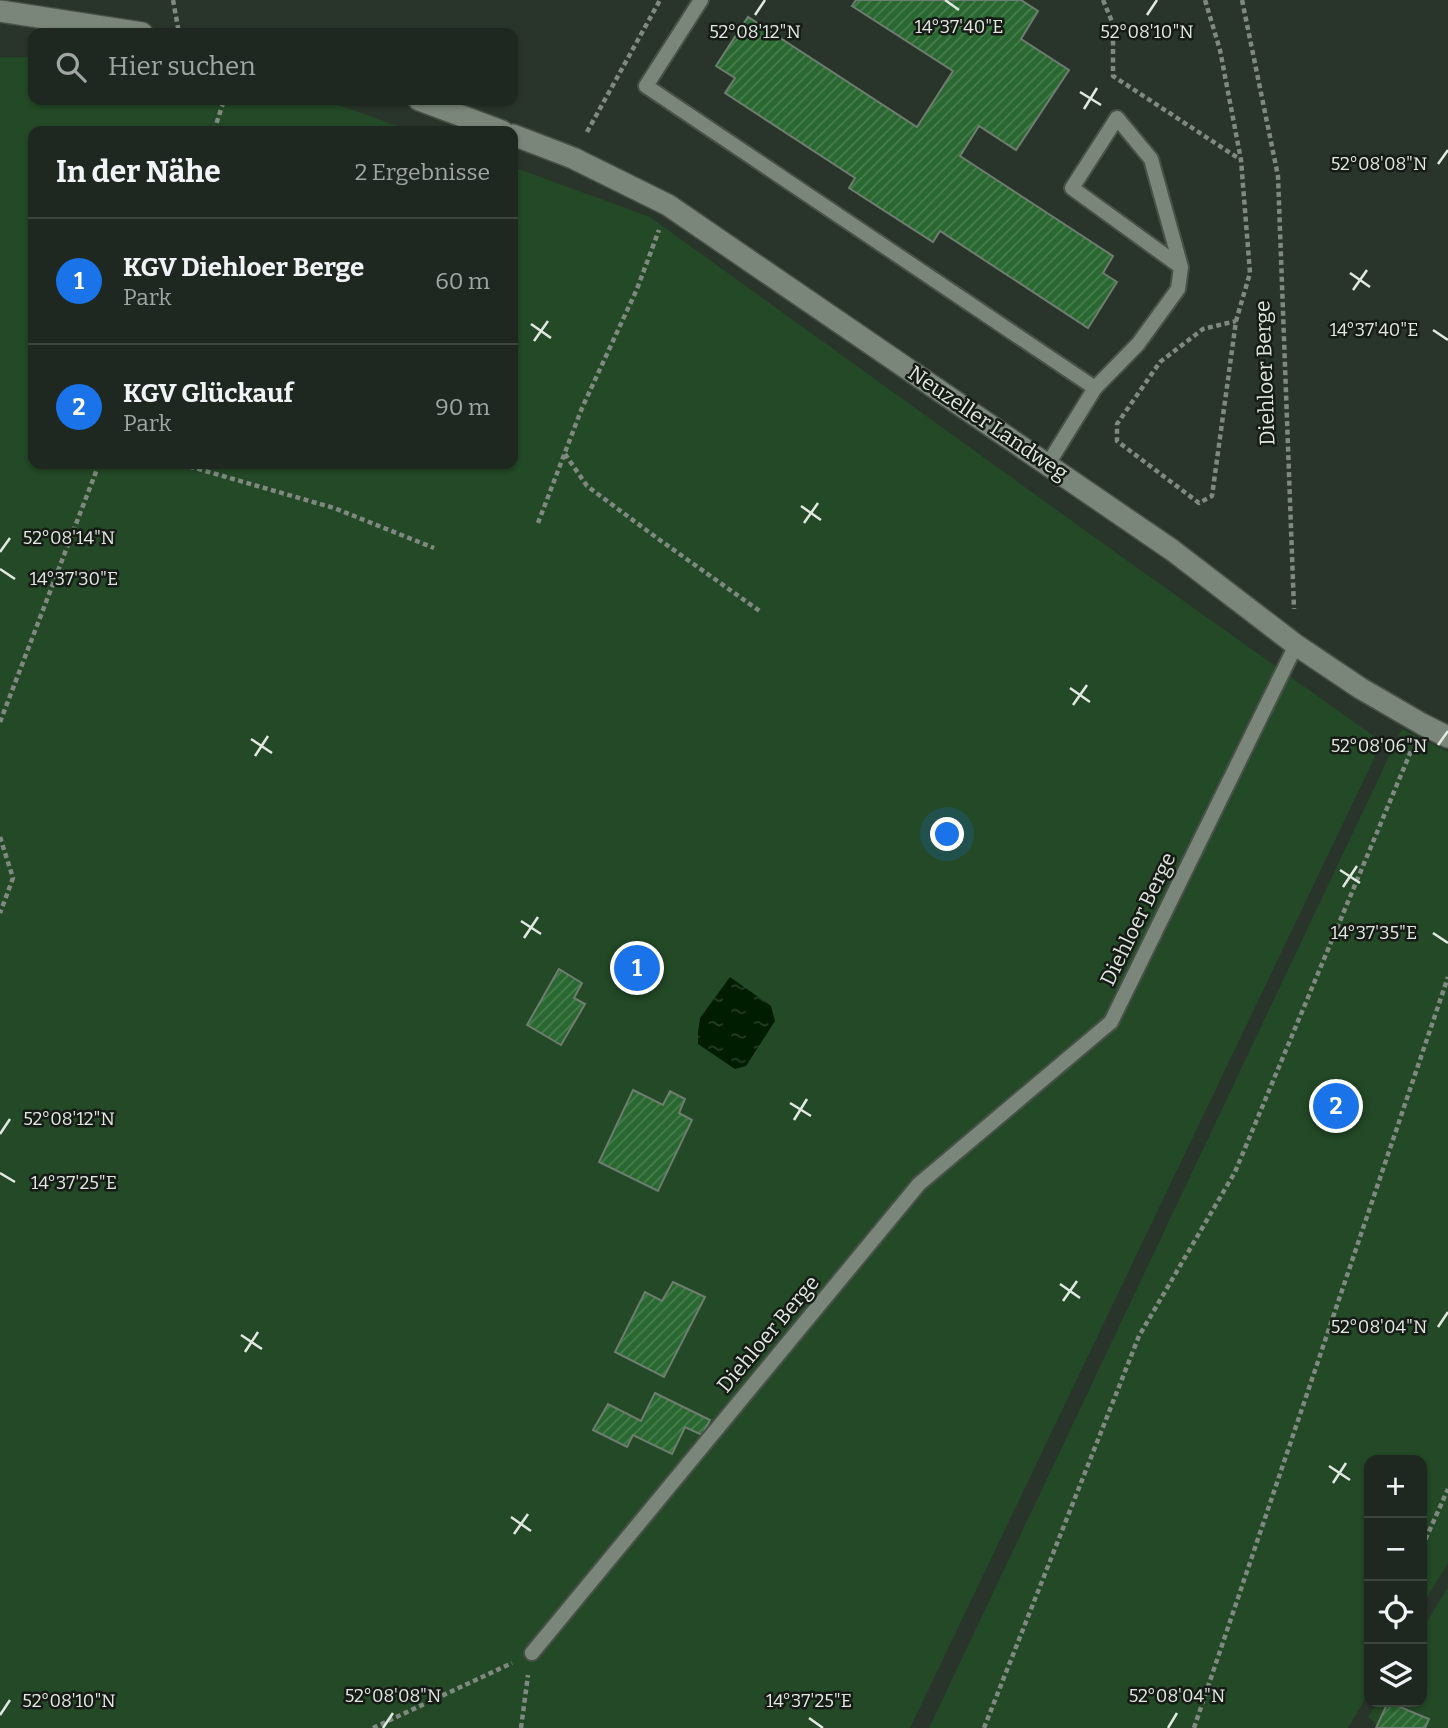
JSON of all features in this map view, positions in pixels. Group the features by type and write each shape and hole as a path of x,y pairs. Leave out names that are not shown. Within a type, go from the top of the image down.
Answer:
{"street":[{"path":"0,11 110,28"},
{"path":"432,105 489,126"},
{"name":"Neuzeller Landweg","path":"518,137 573,158 668,205 1172,550 1296,645 1360,688 1448,737"}],"lane":[{"path":"701,0 646,86 1095,388"},
{"path":"1048,464 1095,388 1138,344 1178,289 1181,267 1151,159 1117,118 1072,188 1181,267"},
{"name":"Diehloer Berge","path":"531,1653 919,1184 1111,1022 1296,645"}],"path":[{"path":"173,0 178,28"},
{"path":"573,158 660,0"},
{"path":"1103,0 1113,24 1113,76 1241,160"},
{"path":"1205,0 1220,50 1241,160 1250,273 1236,321 1212,496 1199,503 1117,441 1117,424 1160,362 1203,329 1236,321"},
{"name":"Diehloer Berge","path":"1242,0 1278,176 1296,645"},
{"path":"216,126 223,105"},
{"path":"538,523 582,408 637,289 668,205"},
{"path":"565,453 587,486 761,612"},
{"path":"0,722 97,469"},
{"path":"198,469 334,508 434,548"},
{"path":"984,1728 1139,1336 1235,1172 1422,724"},
{"path":"0,837 13,878 0,913"},
{"path":"1194,1728 1448,977"},
{"path":"1427,1536 1448,1489"},
{"path":"373,1728 531,1653"},
{"path":"520,1728 531,1653"}],"shaded area":[{"path":"0,57 28,57 28,105 338,105 398,126 28,126 28,469 518,469 518,169 650,217 1382,742 910,1728 0,1728"},
{"path":"1402,729 1448,752 1448,1563 1427,1598 1427,1455 1364,1455 1364,1701 1348,1728 929,1728"},
{"path":"1448,1587 1448,1728 1381,1728 1368,1717 1375,1707 1427,1707 1427,1622"}],"water":[{"path":"730,977 771,1006 775,1021 746,1066 735,1069 698,1044 700,1018"}],"building":[{"path":"856,0 1021,0 1038,11 1021,39 1069,70 1016,150 979,126 960,156 1113,256 1103,273 1117,282 1088,328 940,231 933,242 849,188 855,178 725,93 735,78 716,66 748,17 917,127 953,71 852,6"},
{"path":"559,969 582,983 574,998 585,1004 561,1045 527,1025"},
{"path":"633,1090 663,1105 670,1091 685,1099 679,1113 692,1120 658,1191 599,1162"},
{"path":"673,1282 705,1297 664,1377 615,1352 645,1292 662,1301"},
{"path":"655,1393 710,1420 702,1435 685,1427 672,1454 633,1435 627,1447 593,1430 608,1404 641,1421"},
{"path":"1386,1707 1400,1707 1429,1719 1425,1728 1376,1728"}],"place":[{"name":"KGV Diehloer Berge","path":"637,968"},
{"name":"KGV Glückauf","path":"1336,1106"}]}
